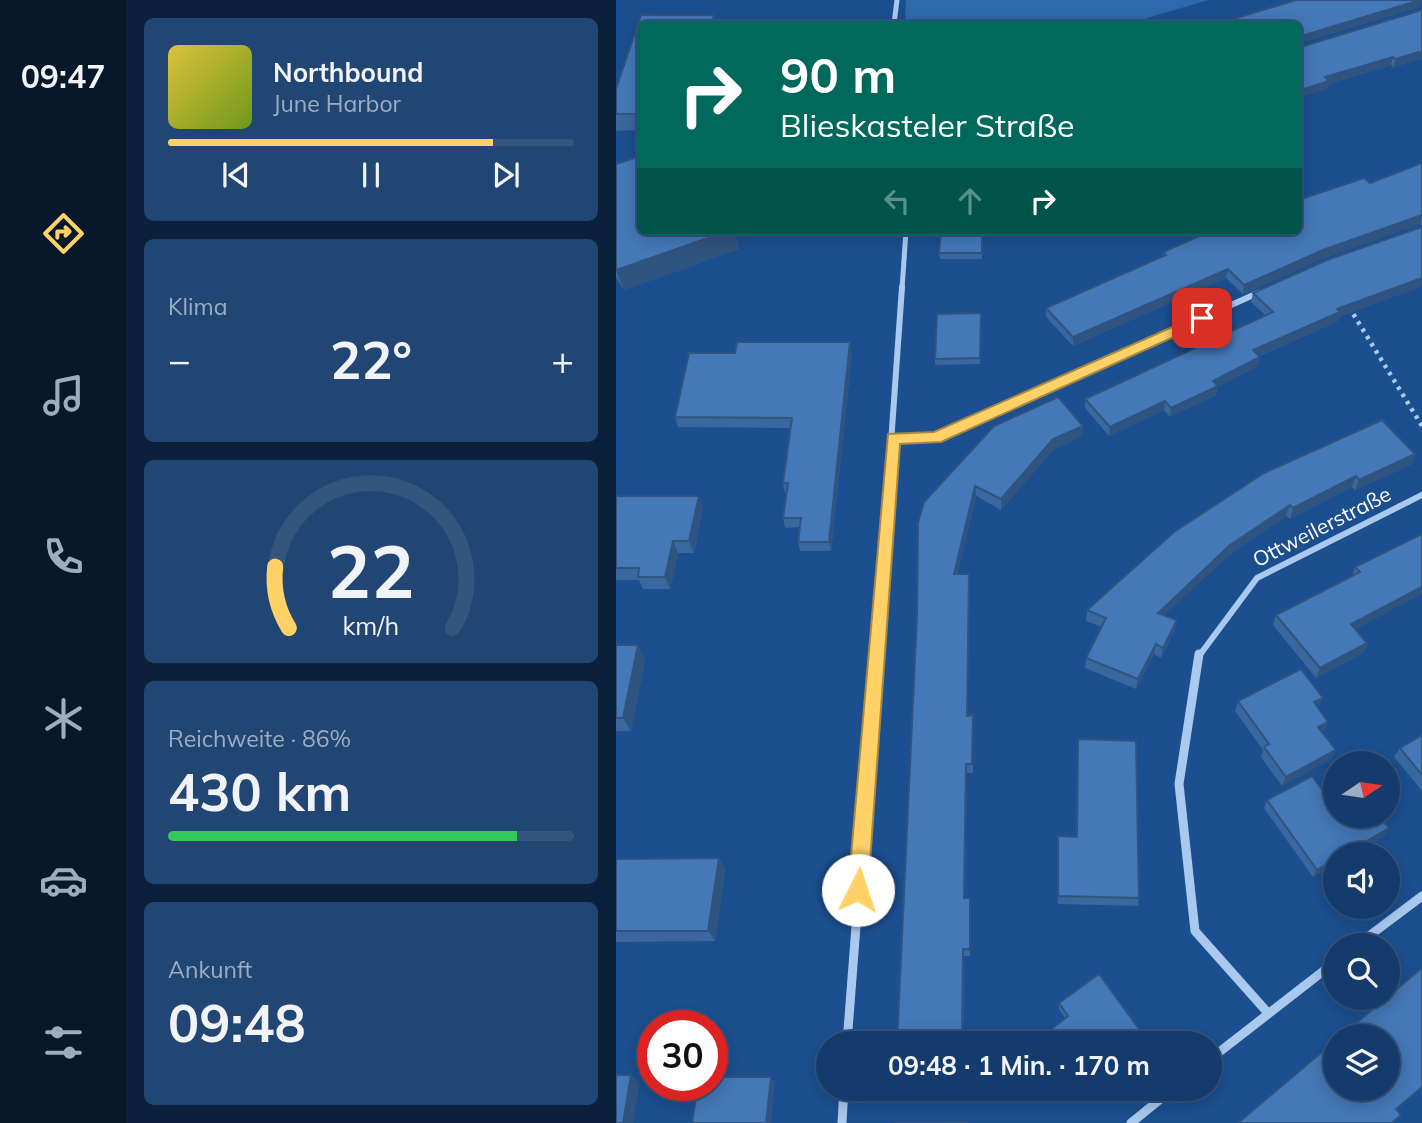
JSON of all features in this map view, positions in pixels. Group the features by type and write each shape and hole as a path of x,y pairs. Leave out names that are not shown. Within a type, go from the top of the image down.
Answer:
{"street":[{"path":"894,21 897,0"},
{"path":"848,1031 906,235"},
{"path":"893,438 936,438 1273,286"},
{"name":"Ottweilerstraße","path":"1268,1013 1195,931 1180,784 1199,653 1257,578 1422,495"},
{"path":"1373,933 1422,896"},
{"path":"1222,1050 1323,971"},
{"path":"842,1123 843,1101"},
{"path":"1132,1123 1158,1101"}],"path":[{"path":"1344,299 1422,426"}],"shaded area":[{"path":"906,0 1208,0 1137,21 905,21"}],"building":[{"path":"1296,0 1420,0 1302,36 1302,21 1227,21"},
{"path":"1422,10 1422,51 1325,77 1329,81 1302,90 1302,47"},
{"path":"641,15 714,15 712,21 639,21"},
{"path":"637,27 637,114 616,114 616,89"},
{"path":"637,157 637,235 717,235 616,270 616,164"},
{"path":"1422,163 1422,215 1323,250 1244,285 1228,269 1073,337 1046,308 1166,255 1163,252 1202,235 1302,235 1302,199 1364,178 1370,183"},
{"path":"1422,227 1422,278 1337,309 1340,312 1253,350 1260,357 1213,381 1218,386 1171,408 1165,401 1110,427 1085,399 1273,312 1253,293 1327,260"},
{"path":"941,235 982,235 982,253 939,253"},
{"path":"981,313 980,358 935,359 937,314"},
{"path":"737,342 850,342 829,542 798,542 801,518 783,518 788,483 783,483 792,418 675,417 689,353 735,353"},
{"path":"1058,397 1083,426 1053,439 1001,499 975,486 954,574 969,574 967,716 973,715 972,764 966,764 964,898 970,898 970,949 963,949 962,1031 898,1031 917,616 918,523 924,502 994,426"},
{"path":"1382,420 1415,454 1359,480 1356,476 1293,508 1290,505 1230,545 1158,613 1177,620 1163,648 1156,644 1138,679 1086,658 1106,618 1087,610 1174,532 1264,473"},
{"path":"616,496 699,496 689,541 673,541 665,577 638,577 639,568 616,568"},
{"path":"1422,534 1422,587 1351,624 1367,643 1320,668 1276,615 1360,572 1355,567"},
{"path":"616,645 638,645 623,718 616,718"},
{"path":"1301,669 1323,698 1314,702 1328,722 1318,727 1336,750 1323,751 1323,757 1286,777 1264,747 1269,744 1238,701"},
{"path":"1422,735 1422,775 1400,748"},
{"path":"1078,739 1136,741 1139,898 1058,896 1058,836 1077,837"},
{"path":"1312,776 1323,791 1323,828 1389,828 1365,842 1323,842 1323,866 1317,870 1267,800"},
{"path":"719,858 708,931 616,931 616,859"},
{"path":"1422,968 1422,1087 1396,1109 1401,1115 1392,1123 1238,1123 1323,1051 1323,1101 1400,1101 1400,1024 1355,1024 1372,1010 1400,1010 1400,986"},
{"path":"1099,974 1140,1031 1051,1031 1068,1016 1059,1003"},
{"path":"616,1075 631,1075 623,1123 616,1123"},
{"path":"728,1077 771,1077 766,1123 692,1123 695,1101 728,1101"},
{"path":"967,1122 967,1123 893,1123"}],"route":[{"path":"858,890 893,438 936,438 1202,318"}]}
